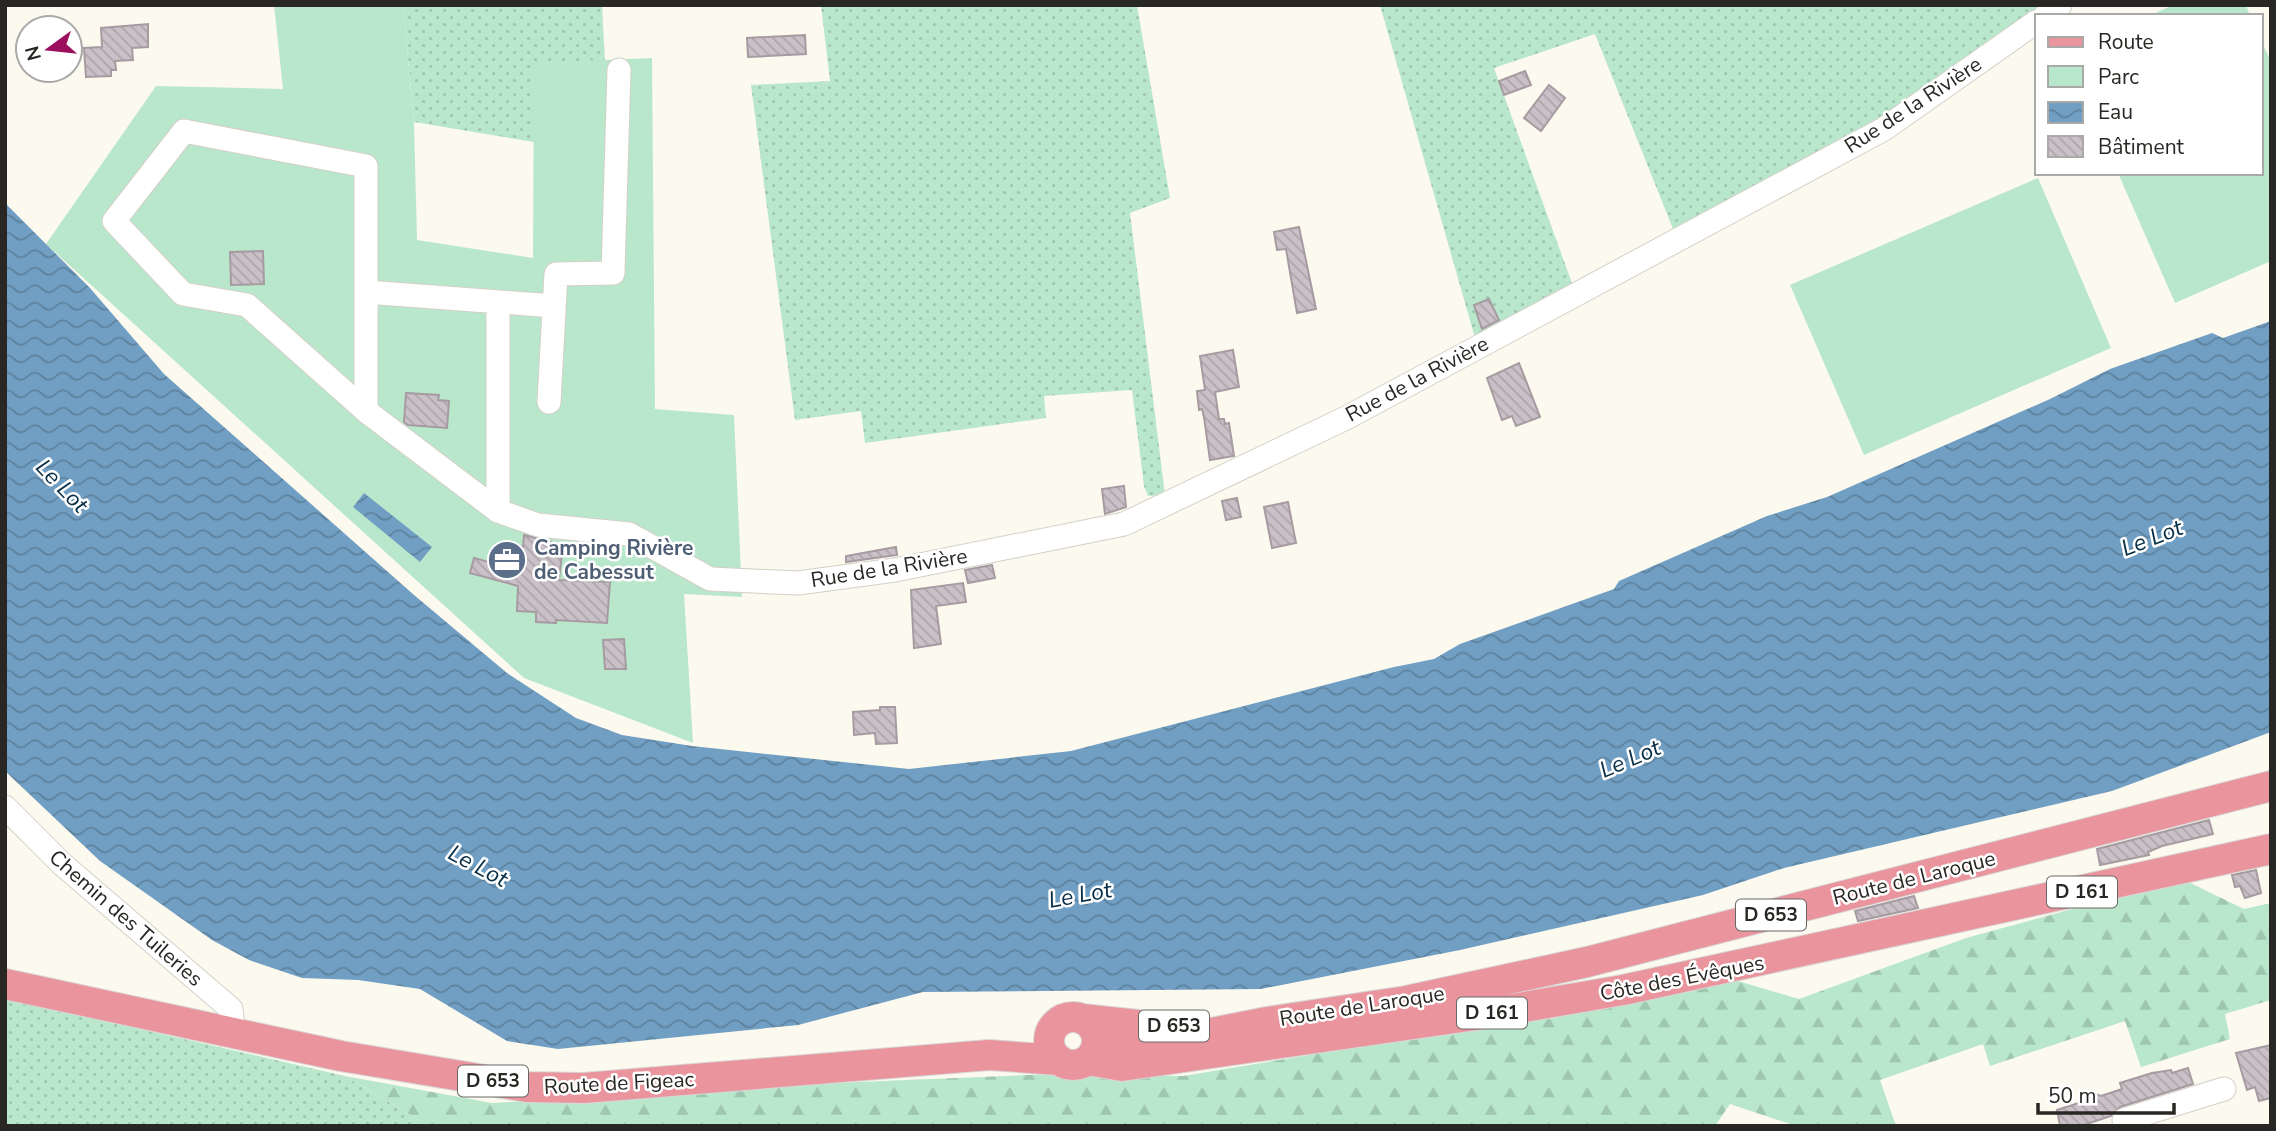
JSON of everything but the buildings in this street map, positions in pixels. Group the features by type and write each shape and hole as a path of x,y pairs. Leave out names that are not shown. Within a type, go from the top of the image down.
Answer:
{"main road":[{"name":"Route de Laroque","path":"1074,1050 1181,1039 1267,1022 1406,1001 1587,962 2271,786"},
{"name":"Côte des Évêques","path":"1074,1050 1122,1066 1483,1014 1610,992 1812,951 2271,849"},
{"name":"Route de Figeac","path":"5,984 341,1056 538,1087 584,1088 989,1055 1028,1045 1074,1050"},
{"name":"Route de Laroque","path":"1074,1050 1094,1029 1082,1019 1131,1026 1170,1027 1267,1022"}],"street":[{"name":"Rue de la Rivière","path":"366,292 366,166 184,131 114,221 183,294 247,305 366,411 498,511 537,525 629,534 710,579 741,583 798,583 895,570 1124,524 1348,417 1884,129 2035,23"},
{"path":"549,402 556,274 613,273 620,70"},
{"path":"366,411 366,292 554,306"},
{"path":"498,302 498,511"},
{"name":"Chemin des Tuileries","path":"5,807 62,864 231,1009 234,1032"},
{"path":"2118,1124 2224,1089"}],"green space":[{"path":"274,5 403,5 414,122 417,240 533,258 534,63 652,58 655,409 734,415 742,597 684,594 693,743 524,678 46,244 156,86 283,89"},
{"path":"403,5 602,5 605,62 534,63 534,142 414,122"},
{"path":"821,5 1137,5 1170,198 1130,213 1165,495 1148,496 1144,486 1132,390 1044,396 1046,418 865,443 861,411 795,420 751,85 830,81"},
{"path":"1380,5 2038,5 2040,9 1866,128 1675,234 1595,34 1494,68 1573,286 1475,338"},
{"path":"2173,5 2246,5 2249,14 2153,14"},
{"path":"2262,42 2271,62 2271,261 2175,303 2119,175 2262,175"},
{"path":"2038,178 2111,348 1864,455 1790,285"},
{"path":"2182,879 2244,909 2271,903 2271,1000 2225,1014 2230,1039 2141,1067 2125,1021 1990,1066 1983,1044 1880,1080 1896,1126 1796,1126 1730,1104 1715,1126 421,1126 421,1121 345,1076 492,1103 784,1085 1052,1074 1183,1076 1465,1029 1554,1018 1738,981 1799,999 1966,938"},
{"path":"5,998 345,1076 421,1121 421,1126 5,1126"}],"water":[{"name":"Le Lot","path":"5,203 90,288 164,374 414,595 507,673 576,718 622,735 692,746 909,769 1071,751 1434,659 1460,644 1614,589 1619,581 1767,516 1827,497 2050,399 2110,369 2212,333 2223,338 2271,321 2271,732 2112,791 1784,868 1703,895 1460,950 1261,989 923,992 798,1025 558,1049 507,1041 420,989 358,980 302,978 249,960 212,940 100,861 5,771"},
{"path":"364,493 432,547 420,562 353,507"}],"place":[{"name":"Camping Rivière de Cabessut","path":"507,560"}]}
